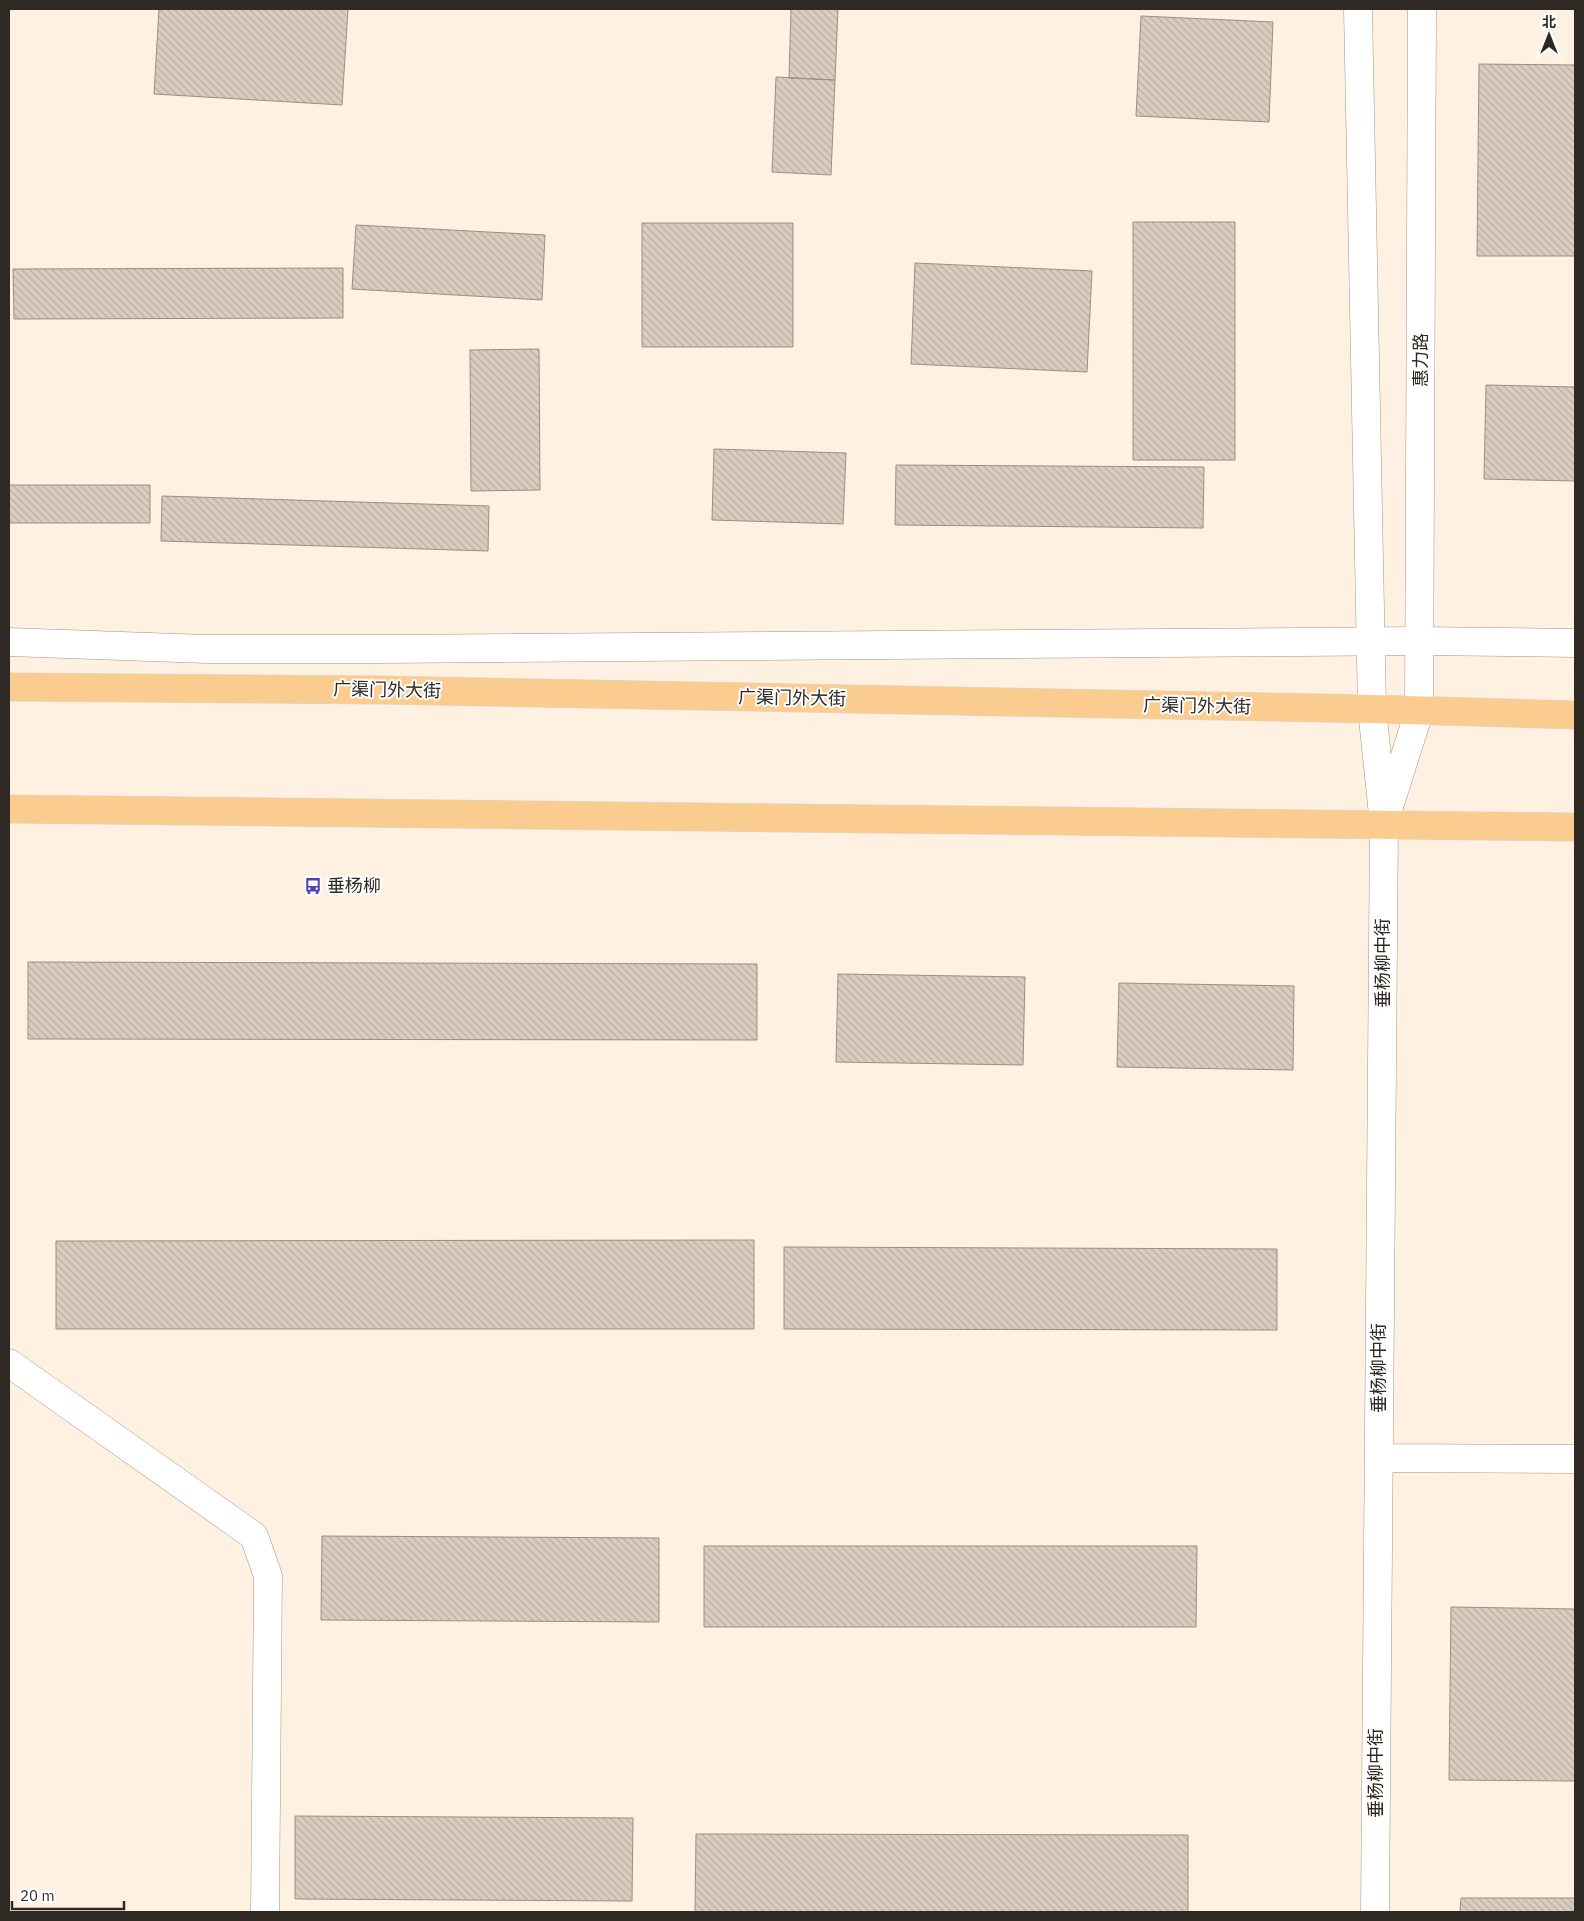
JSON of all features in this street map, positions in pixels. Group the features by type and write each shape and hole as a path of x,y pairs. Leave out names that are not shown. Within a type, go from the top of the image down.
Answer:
{"main road":[{"name":"广渠门外大街","path":"9,687 392,690 1372,709 1419,712 1575,715"},
{"path":"9,809 1575,827"}],"street":[{"path":"1358,9 1372,709 1384,824"},
{"name":"惠力路","path":"1384,824 1419,712 1422,9"},
{"path":"9,642 206,649 1420,640 1575,643"},
{"name":"垂杨柳中街","path":"1375,1912 1384,824"},
{"path":"9,1363 254,1536 268,1576 265,1912"},
{"path":"1379,1458 1575,1459"}],"building":[{"path":"159,9 348,9 342,105 154,94"},
{"path":"791,9 838,9 835,80 789,78"},
{"path":"1141,16 1273,22 1269,122 1136,116"},
{"path":"1479,64 1575,65 1575,256 1477,256"},
{"path":"776,77 835,80 831,175 772,172"},
{"path":"1133,222 1235,222 1235,460 1133,460"},
{"path":"642,223 793,223 793,347 642,347"},
{"path":"356,225 545,235 542,300 352,289"},
{"path":"915,263 1092,271 1087,372 911,364"},
{"path":"343,268 343,318 14,319 13,269"},
{"path":"539,349 540,490 471,491 470,350"},
{"path":"1486,385 1575,387 1575,481 1484,479"},
{"path":"714,449 846,453 843,524 712,520"},
{"path":"896,465 1204,467 1203,528 895,525"},
{"path":"9,485 150,485 150,523 9,523"},
{"path":"162,496 489,506 488,551 161,541"},
{"path":"28,962 757,964 757,1040 28,1039"},
{"path":"838,974 1025,977 1023,1065 836,1062"},
{"path":"1119,983 1294,986 1293,1070 1117,1067"},
{"path":"754,1240 754,1329 56,1329 56,1241"},
{"path":"784,1247 1277,1249 1277,1330 784,1329"},
{"path":"322,1536 659,1538 659,1622 321,1620"},
{"path":"704,1546 1197,1546 1196,1627 704,1627"},
{"path":"1451,1607 1575,1609 1575,1781 1449,1780"},
{"path":"295,1816 633,1818 632,1901 295,1899"},
{"path":"696,1834 1188,1835 1188,1912 695,1912"},
{"path":"1461,1898 1575,1898 1575,1912 1460,1912"}],"place":[{"name":"垂杨柳","path":"313,886"}]}
